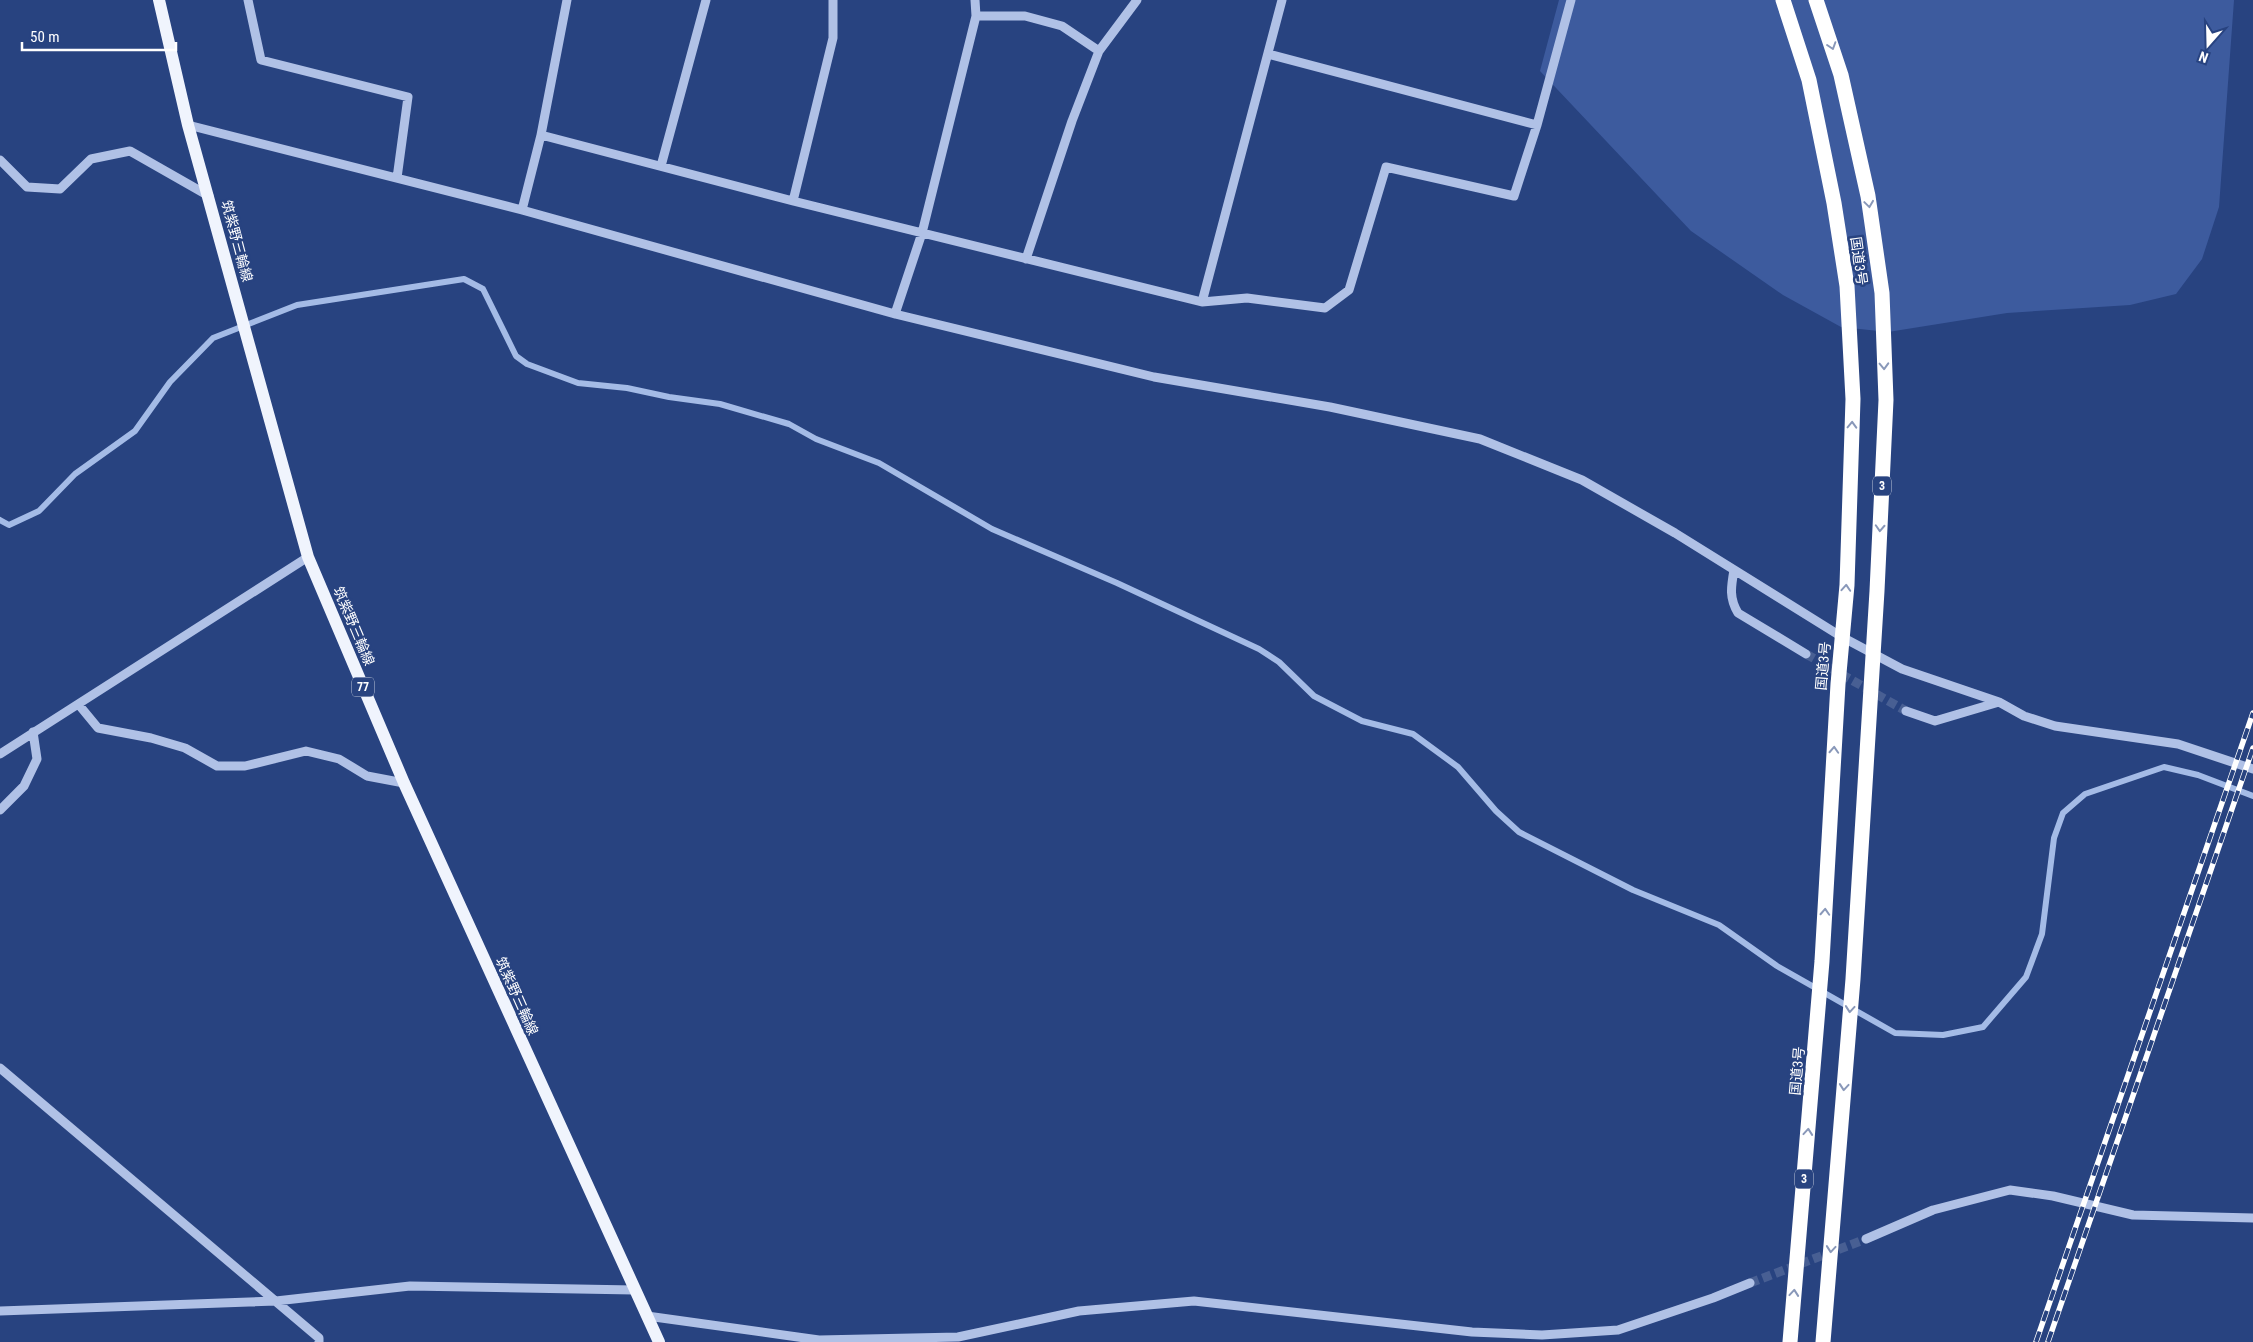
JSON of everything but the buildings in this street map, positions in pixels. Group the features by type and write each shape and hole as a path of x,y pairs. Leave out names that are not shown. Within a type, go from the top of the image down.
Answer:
{"highway":[{"name":"国道3号","path":"1782,0 1808,80 1834,203 1847,286 1853,399 1847,586 1842,637 1822,961 1790,1342"},
{"name":"国道3号","path":"1816,0 1842,75 1868,196 1882,293 1886,400 1853,979 1823,1342"}],"main road":[{"name":"筑紫野三輪線","path":"159,0 188,125 308,557 404,782 659,1342"}],"street":[{"path":"248,0 261,60 408,97 397,178"},
{"path":"522,210 541,135 567,0"},
{"path":"660,166 706,0"},
{"path":"793,201 833,38 833,0"},
{"path":"895,314 922,233 976,16 974,0"},
{"path":"1026,259 1072,120 1099,51 1137,0"},
{"path":"1202,302 1282,0"},
{"path":"541,135 793,201 1202,302 1247,298 1325,308 1349,290 1386,167 1514,196 1538,125 1570,0"},
{"path":"976,16 1025,16 1062,26 1099,51"},
{"path":"1268,54 1538,125"},
{"path":"188,125 522,210 895,314 1154,377 1330,407 1480,439 1582,480 1675,533 1842,637 1902,669 1999,702 2024,716 2055,726 2178,744 2253,769"},
{"path":"0,160 27,187 60,189 91,159 130,151 209,196"},
{"path":"0,754 308,557"},
{"path":"1734,570 1730,592 1732,604 1738,613 1806,654"},
{"path":"1906,711 1935,721 1999,702"},
{"path":"79,705 98,728 151,738 185,748 217,766 245,766 306,751 339,759 367,776 404,782"},
{"path":"0,810 24,786 37,759 33,732"},
{"path":"0,1068 319,1338 319,1342"},
{"path":"1866,1239 1933,1210 2010,1190 2053,1196 2133,1215 2253,1218"},
{"path":"647,1316 818,1340 958,1339 1079,1311 1194,1301 1472,1332 1552,1335 1618,1330 1713,1298 1750,1283"},
{"path":"0,1311 276,1302 410,1286 634,1290"}],"shaded area":[{"path":"1559,0 2234,0 2219,207 2202,259 2176,294 2130,305 2007,313 1888,332 1841,327 1783,295 1691,231 1540,71"}],"waterway":[{"path":"0,520 9,525 39,511 75,474 135,431 170,382 213,338 297,305 464,279 483,289 516,356 527,364 578,383 627,388 669,397 720,404 789,424 816,439 879,463 992,529 1117,583 1259,649 1279,662 1314,696 1362,721 1413,734 1458,767 1496,811 1519,832 1633,890 1719,925 1777,966 1895,1033 1943,1035 1983,1027 2026,977 2042,934 2054,838 2063,813 2085,794 2164,767 2198,775 2253,796"}],"tunnel":[{"path":"1806,654 1906,711"},
{"path":"1750,1283 1866,1239"}],"railway":[{"path":"2036,1342 2253,713"},
{"path":"2048,1342 2253,748"}]}
